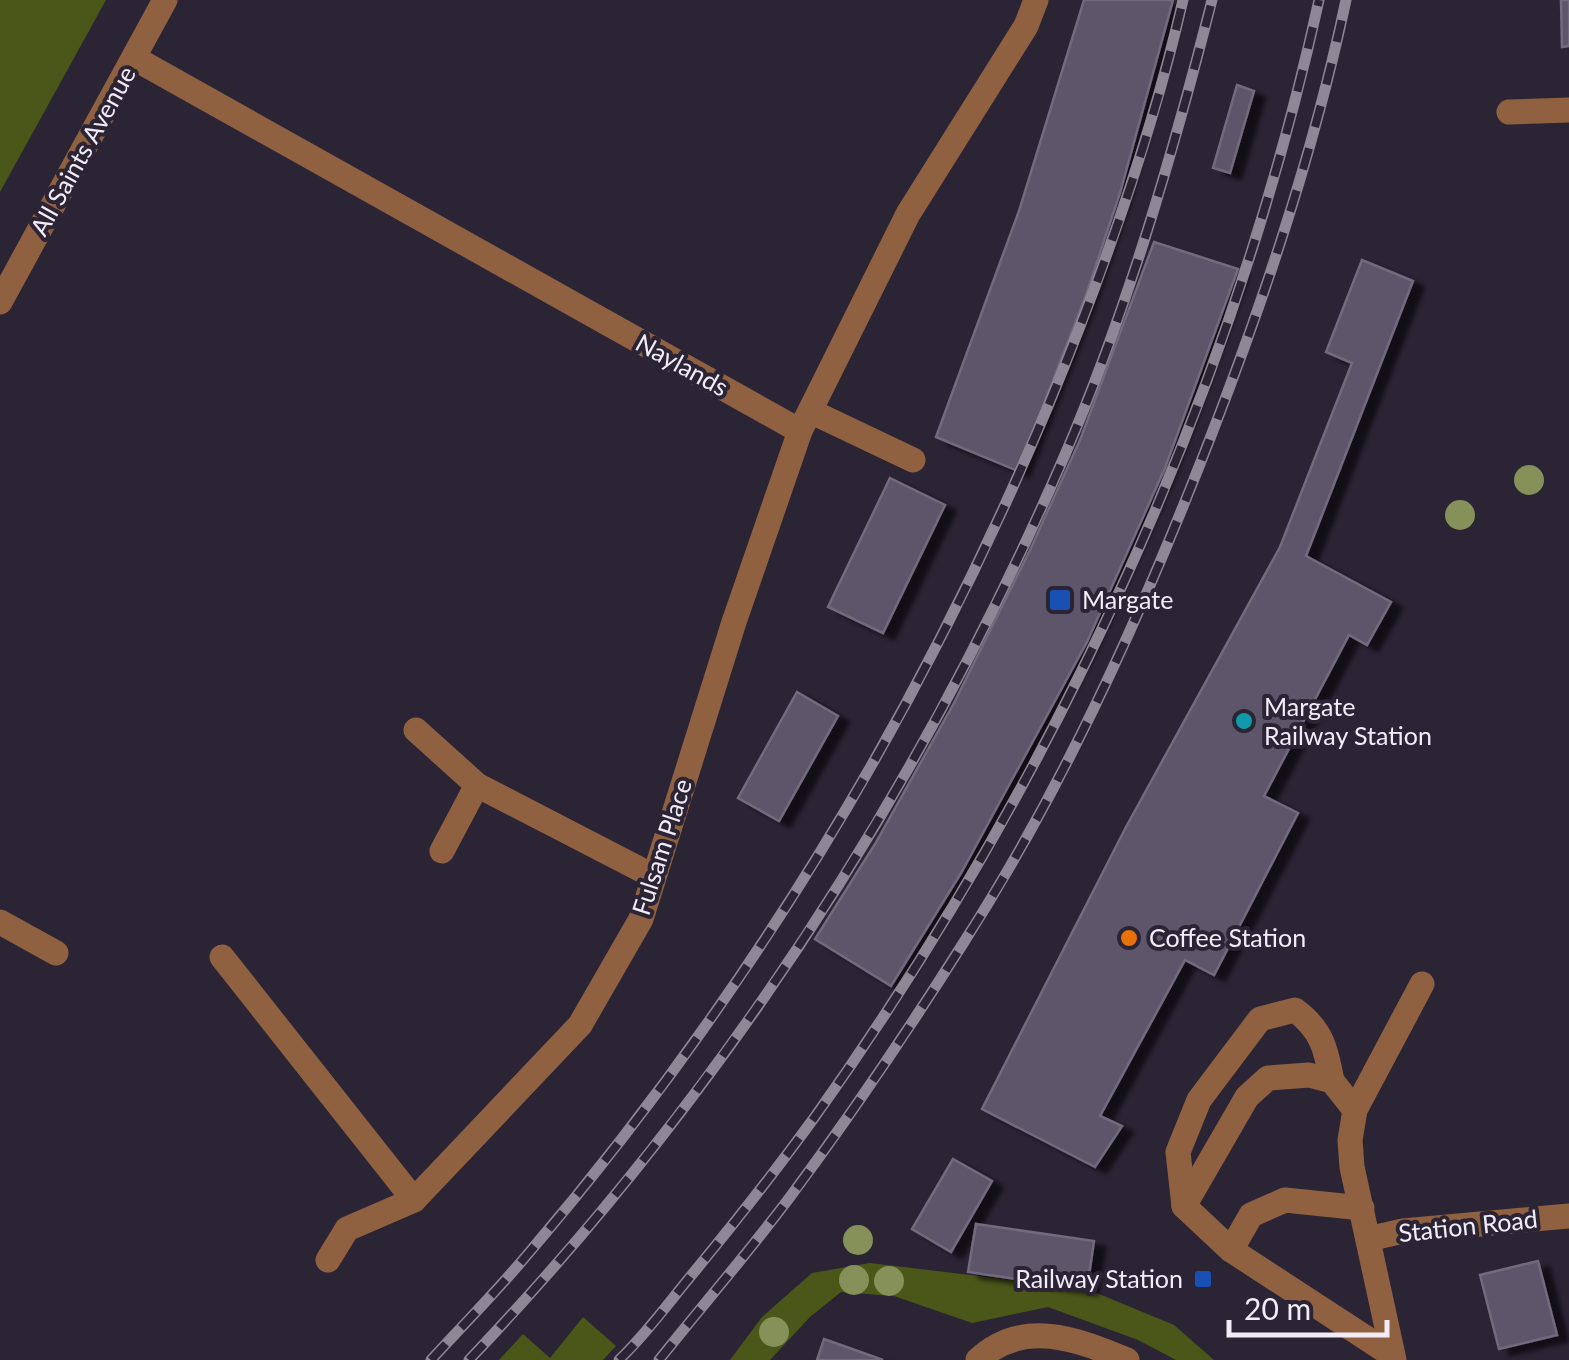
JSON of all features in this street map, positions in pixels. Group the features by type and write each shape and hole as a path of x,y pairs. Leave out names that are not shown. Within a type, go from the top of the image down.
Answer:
{"street":[{"name":"All Saints Avenue","path":"0,302 165,0"},
{"path":"805,421 908,214 1026,26 1036,0"},
{"name":"Naylands","path":"134,58 805,421 913,460"},
{"path":"1508,112 1569,110"},
{"name":"Fulsam Place","path":"328,1260 347,1229 414,1200 580,1024 642,918 734,622 805,421"},
{"path":"416,730 477,785 653,876"},
{"path":"442,851 477,785"},
{"path":"0,922 56,953"},
{"path":"222,957 414,1200"},
{"path":"1393,1358 1352,1167 1350,1140 1356,1110 1422,984"},
{"path":"1356,1110 1332,1081 1328,1054 1314,1024 1296,1010 1260,1019 1199,1100 1178,1152 1184,1206 1231,1250 1393,1358"},
{"path":"1184,1206 1247,1097 1268,1078 1309,1075 1332,1081"},
{"path":"1231,1250 1250,1214 1284,1200 1362,1208"},
{"name":"Station Road","path":"1368,1239 1402,1231 1569,1216"},
{"path":"978,1360 992,1346 1036,1333 1090,1345 1127,1360"}],"green space":[{"path":"0,0 106,0 0,192"},
{"path":"870,1263 1087,1289 1174,1325 1214,1360 1176,1360 1138,1340 1048,1307 972,1323 894,1296 841,1292 810,1317 770,1360 730,1360 762,1317 812,1273"},
{"path":"583,1317 616,1346 603,1360 499,1360 523,1334 550,1358"}],"building":[{"path":"1084,0 1173,0 1120,193 1086,295 1018,471 936,437 1019,211"},
{"path":"1561,0 1569,0 1569,46 1562,47"},
{"path":"1237,85 1254,91 1230,173 1213,168"},
{"path":"1154,242 1238,269 1165,468 1087,642 961,873 891,986 815,939 875,844 954,703 1030,550 1080,440"},
{"name":"Margate Railway Station","path":"1362,260 1413,281 1306,556 1391,602 1367,645 1349,635 1264,796 1298,813 1214,975 1185,960 1100,1116 1122,1126 1095,1167 982,1109 1126,827 1280,547 1352,363 1326,352"},
{"path":"890,478 945,505 883,633 828,607"},
{"path":"797,692 838,716 779,821 738,798"},
{"path":"953,1159 992,1181 951,1252 912,1229"},
{"path":"976,1224 1094,1241 1087,1289 968,1272"},
{"path":"1538,1261 1557,1335 1499,1349 1480,1275"},
{"path":"824,1339 883,1360 817,1360"}],"railway":[{"path":"431,1360 527,1255 683,1058 821,850 884,742 998,519 1069,355 1141,154 1183,0"},
{"path":"469,1360 561,1259 729,1046 806,935 945,702 1007,581 1087,402 1165,174 1212,0"},
{"path":"619,1360 722,1238 814,1118 900,991 981,859 1055,723 1123,584 1183,442 1236,297 1282,149 1319,0"},
{"path":"659,1360 790,1197 879,1071 999,885 1094,709 1149,587 1243,350 1301,177 1346,0"}],"place":[{"name":"Margate","path":"1060,600"},
{"name":"Margate Railway Station","path":"1244,721"},
{"name":"Coffee Station","path":"1129,938"},
{"name":"Railway Station","path":"1203,1279"}]}
